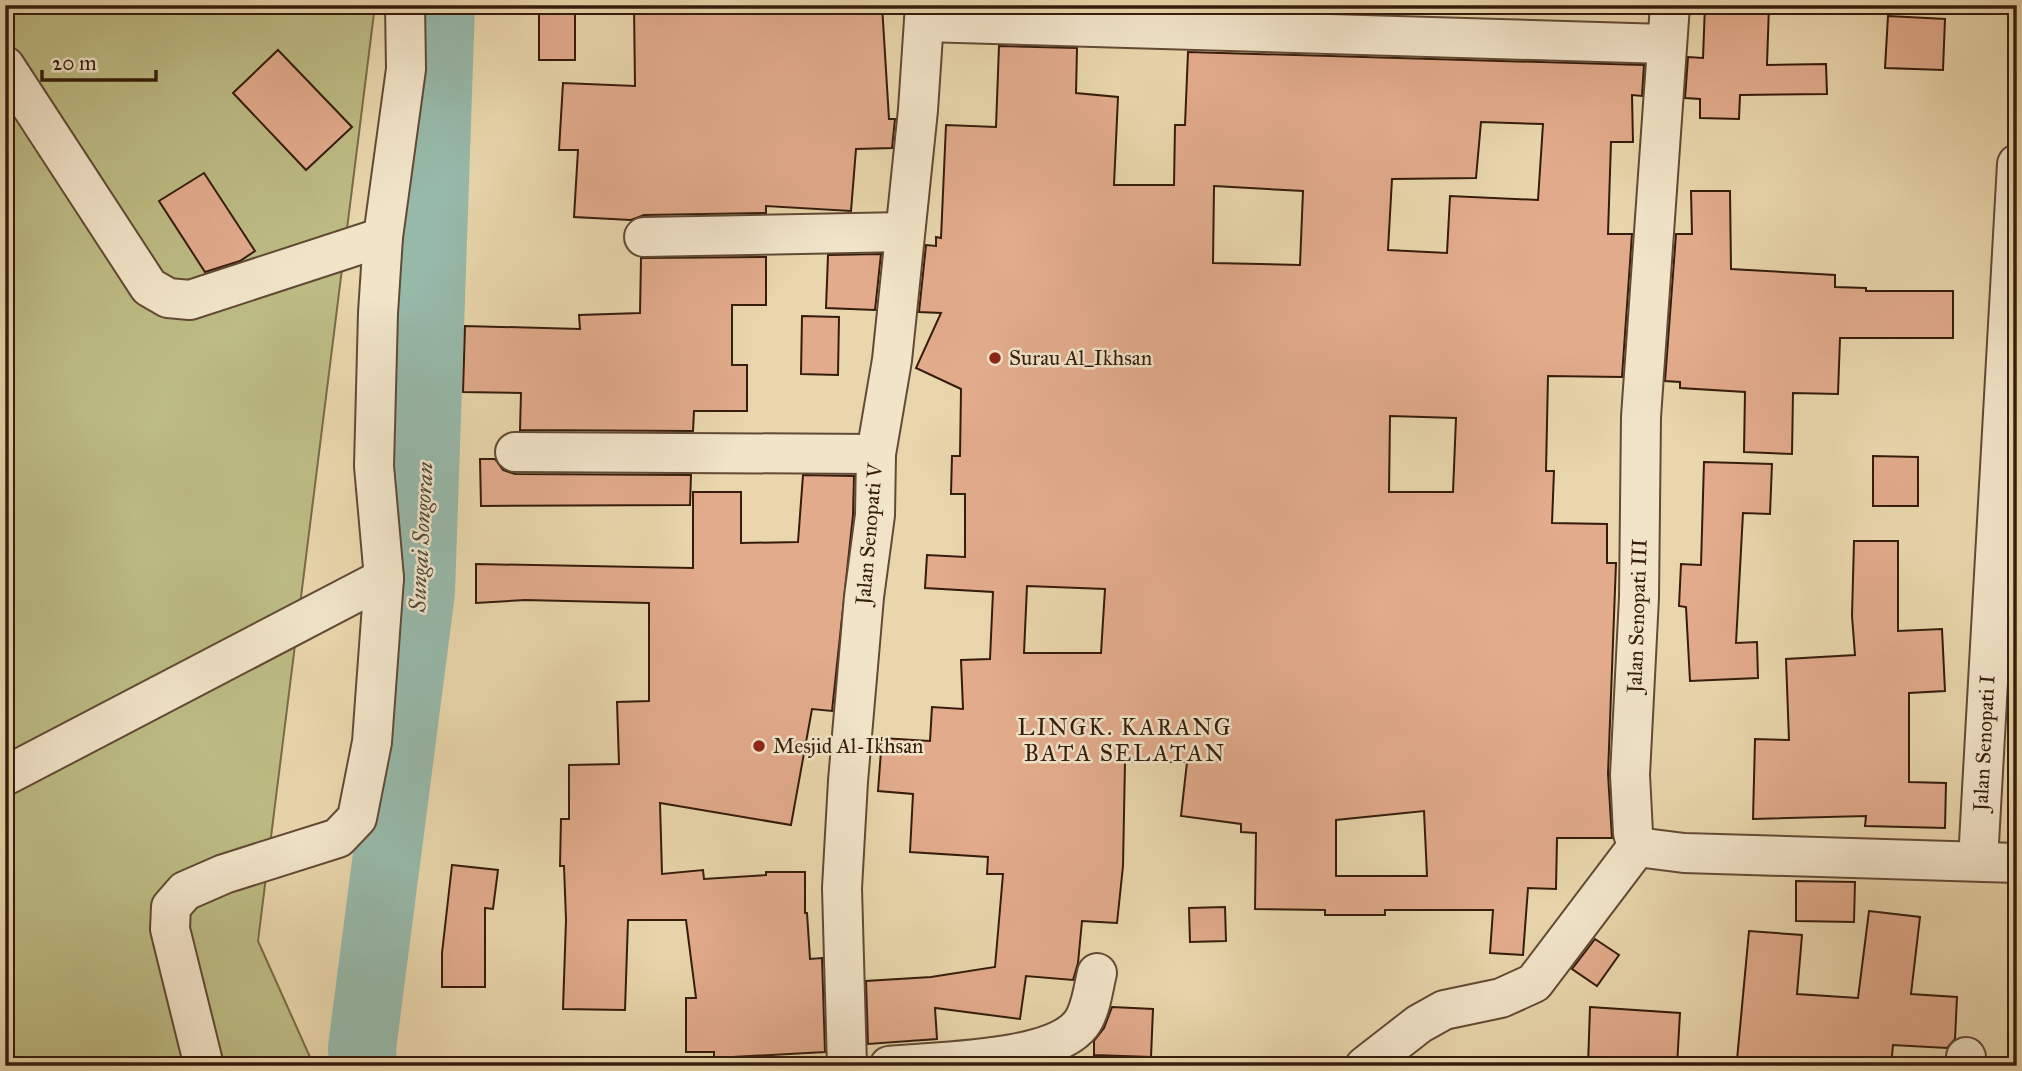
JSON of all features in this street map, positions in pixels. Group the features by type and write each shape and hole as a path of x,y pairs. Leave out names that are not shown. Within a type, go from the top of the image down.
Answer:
{"street":[{"path":"204,1066 170,929 172,907 185,891 224,874 338,838 356,818 372,741 384,578 373,466 383,237 406,69 405,5"},
{"name":"Jalan Senopati III","path":"1637,846 1630,775 1639,597 1641,417 1665,44 1670,5"},
{"path":"924,13 1665,44"},
{"name":"Jalan Senopati V","path":"847,1066 842,888 862,622 875,515 876,454 892,360 924,13"},
{"path":"5,66 149,287 168,298 190,300 383,237"},
{"name":"Jalan Senopati I","path":"1978,861 2017,164"},
{"path":"644,237 905,232"},
{"path":"515,452 876,454"},
{"path":"6,775 384,578"},
{"path":"1365,1066 1419,1024 1444,1010 1501,998 1534,982 1637,846 1684,853 2017,863"},
{"path":"889,1066 1011,1055 1065,1037 1080,1026 1087,1013 1097,973"}],"shaded area":[{"path":"5,5 375,5 258,941 314,1066 5,1066"}],"building":[{"path":"539,5 575,5 575,60 539,60"},
{"path":"634,5 882,5 889,119 895,119 892,148 856,149 851,211 766,206 766,213 644,215 631,220 574,217 578,150 559,150 563,83 635,86"},
{"path":"1705,5 1769,5 1767,65 1826,64 1827,94 1740,95 1739,119 1700,118 1700,99 1685,98 1688,57 1703,58"},
{"path":"1888,16 1945,19 1943,70 1885,68"},
{"path":"999,46 1077,48 1076,93 1118,97 1114,185 1174,185 1175,125 1185,125 1188,52 1644,65 1642,96 1632,95 1633,142 1611,142 1608,234 1632,234 1622,377 1548,376 1546,471 1554,471 1552,523 1607,524 1607,563 1616,563 1608,774 1612,838 1557,838 1556,889 1528,888 1523,955 1490,953 1493,910 1385,910 1385,915 1325,915 1325,910 1255,909 1256,833 1241,832 1241,824 1181,816 1187,762 1125,762 1123,866 1117,923 1082,921 1078,963 1073,980 1026,976 1020,1019 935,1008 937,1039 868,1044 866,981 931,977 995,967 1003,874 987,874 988,857 910,852 913,794 878,791 882,738 930,741 932,707 963,709 961,660 990,659 993,592 925,588 927,555 965,557 965,494 951,494 952,456 960,456 961,389 916,368 941,313 919,312 926,245 936,246 936,237 941,238 946,125 996,127","holes":["1481,122 1543,124 1538,200 1450,196 1447,253 1388,250 1392,179 1476,178","1214,186 1303,191 1300,265 1213,263","1390,416 1456,418 1453,492 1389,492","1027,586 1105,589 1101,653 1024,653","1424,811 1427,876 1336,876 1336,820"]},
{"path":"278,50 352,127 306,170 233,93"},
{"path":"204,173 255,251 240,261 205,272 159,201"},
{"path":"1691,191 1730,191 1731,269 1835,275 1835,287 1866,288 1866,291 1953,291 1953,338 1840,338 1838,394 1793,393 1792,454 1744,452 1745,392 1680,388 1680,382 1665,381 1676,234 1692,234"},
{"path":"881,254 875,310 826,308 828,255"},
{"path":"766,257 766,305 732,305 732,365 747,365 747,411 694,411 693,431 520,430 521,393 463,392 465,326 580,329 579,315 640,313 641,258"},
{"path":"802,316 839,317 838,375 801,374"},
{"path":"1873,456 1918,457 1918,506 1873,506"},
{"path":"480,459 495,459 503,470 515,474 691,475 690,505 481,506"},
{"path":"1704,462 1772,464 1770,514 1743,513 1736,643 1757,642 1758,678 1690,681 1686,607 1679,606 1681,564 1701,565"},
{"path":"803,475 854,476 853,515 832,711 812,709 791,825 660,803 662,874 703,870 704,879 766,875 766,872 805,872 805,913 810,959 822,958 825,1052 714,1058 714,1052 686,1052 686,998 696,998 686,920 628,920 625,1010 563,1009 566,920 564,866 560,866 561,819 569,819 569,765 619,764 617,702 649,701 649,603 525,600 476,603 476,564 693,568 693,492 741,492 741,543 798,542"},
{"path":"1854,541 1898,541 1898,631 1942,629 1945,691 1909,693 1909,782 1946,783 1945,828 1865,826 1866,816 1753,819 1755,739 1789,740 1786,659 1855,655 1852,616"},
{"path":"452,865 498,870 493,909 485,908 485,987 442,987 442,953"},
{"path":"1796,881 1855,882 1854,922 1796,921"},
{"path":"1225,907 1226,941 1190,942 1189,908"},
{"path":"1869,911 1920,917 1911,994 1957,997 1955,1039 1947,1048 1893,1045 1891,1066 1737,1060 1749,931 1802,935 1797,994 1858,998"},
{"path":"1595,939 1619,955 1597,986 1572,969"},
{"path":"1112,1007 1153,1009 1151,1057 1094,1055 1094,1041 1104,1028"},
{"path":"1590,1007 1680,1013 1677,1066 1588,1066"}],"waterway":[{"name":"Sungai Songoran","path":"363,1066 362,1048 421,592 441,5"}],"place":[{"name":"Surau Al_Ikhsan","path":"995,358"},
{"name":"Mesjid Al-Ikhsan","path":"759,746"}],"district":[{"name":"LINGK. KARANG BATA SELATAN","path":"1125,740"}]}
